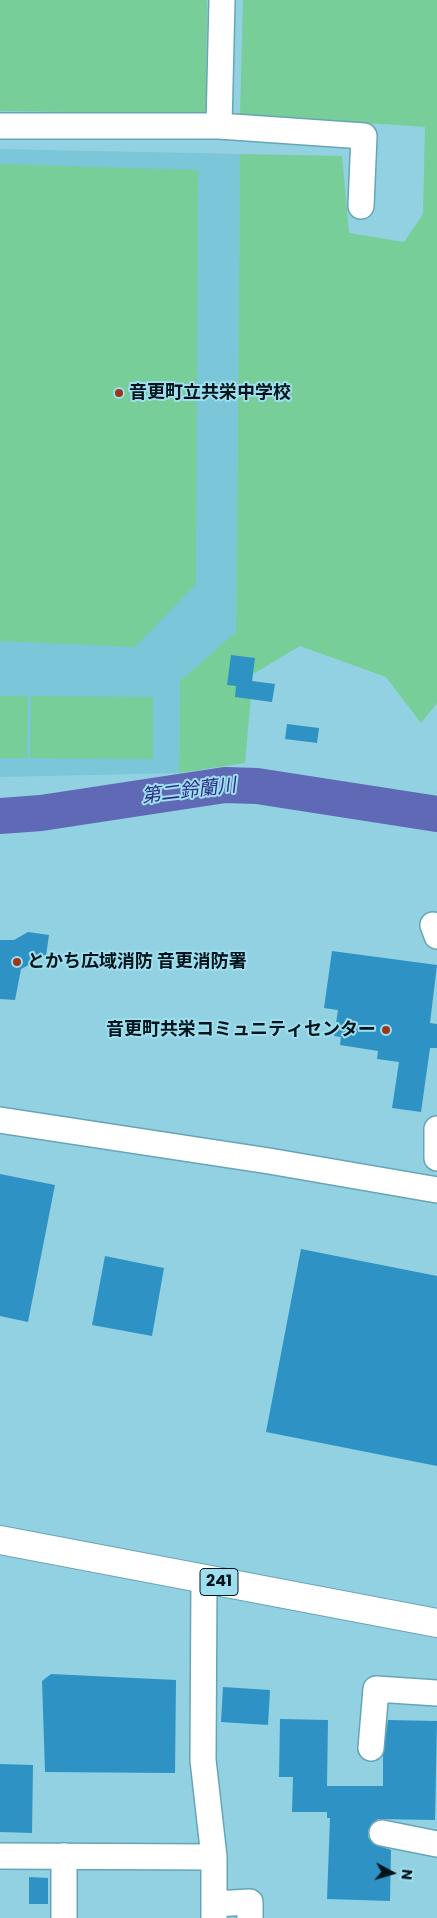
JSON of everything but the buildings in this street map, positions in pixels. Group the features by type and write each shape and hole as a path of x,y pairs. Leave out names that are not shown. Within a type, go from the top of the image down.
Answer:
{"highway":[{"name":"241","path":"0,1540 437,1624"}],"street":[{"path":"219,126 222,0"},
{"path":"0,126 219,126 364,136 361,206"},
{"path":"0,1120 269,1161 437,1190"},
{"path":"437,1129 437,1158"},
{"path":"204,1579 203,1760 214,1857 214,1911 250,1902 250,1918"},
{"path":"371,1748 376,1689 437,1693"},
{"path":"382,1833 437,1844"},
{"path":"0,1856 214,1857"},
{"path":"64,1856 64,1918"}],"shaded area":[{"name":"音更町立共栄中学校","path":"0,149 240,154 236,633 180,681 179,773 0,777"}],"green space":[{"path":"0,0 207,0 206,114 0,111"},
{"path":"243,0 437,0 437,703 421,723 386,677 300,646 253,674 245,763 179,773 180,681 236,632 240,154 342,156 349,233 404,242 423,214 425,127 240,114"},
{"name":"音更町立共栄中学校","path":"0,164 198,170 196,584 135,647 0,641"},
{"path":"0,696 28,696 27,758 0,758"},
{"path":"31,696 153,697 153,759 30,758"}],"waterway":[{"name":"第二鈴蘭川","path":"0,816 41,813 225,785 257,786 437,814"}],"place":[{"name":"音更町立共栄中学校","path":"119,393"},
{"name":"とかち広域消防 音更消防署","path":"17,962"},
{"name":"音更町共栄コミュニティセンター","path":"386,1030"}]}
